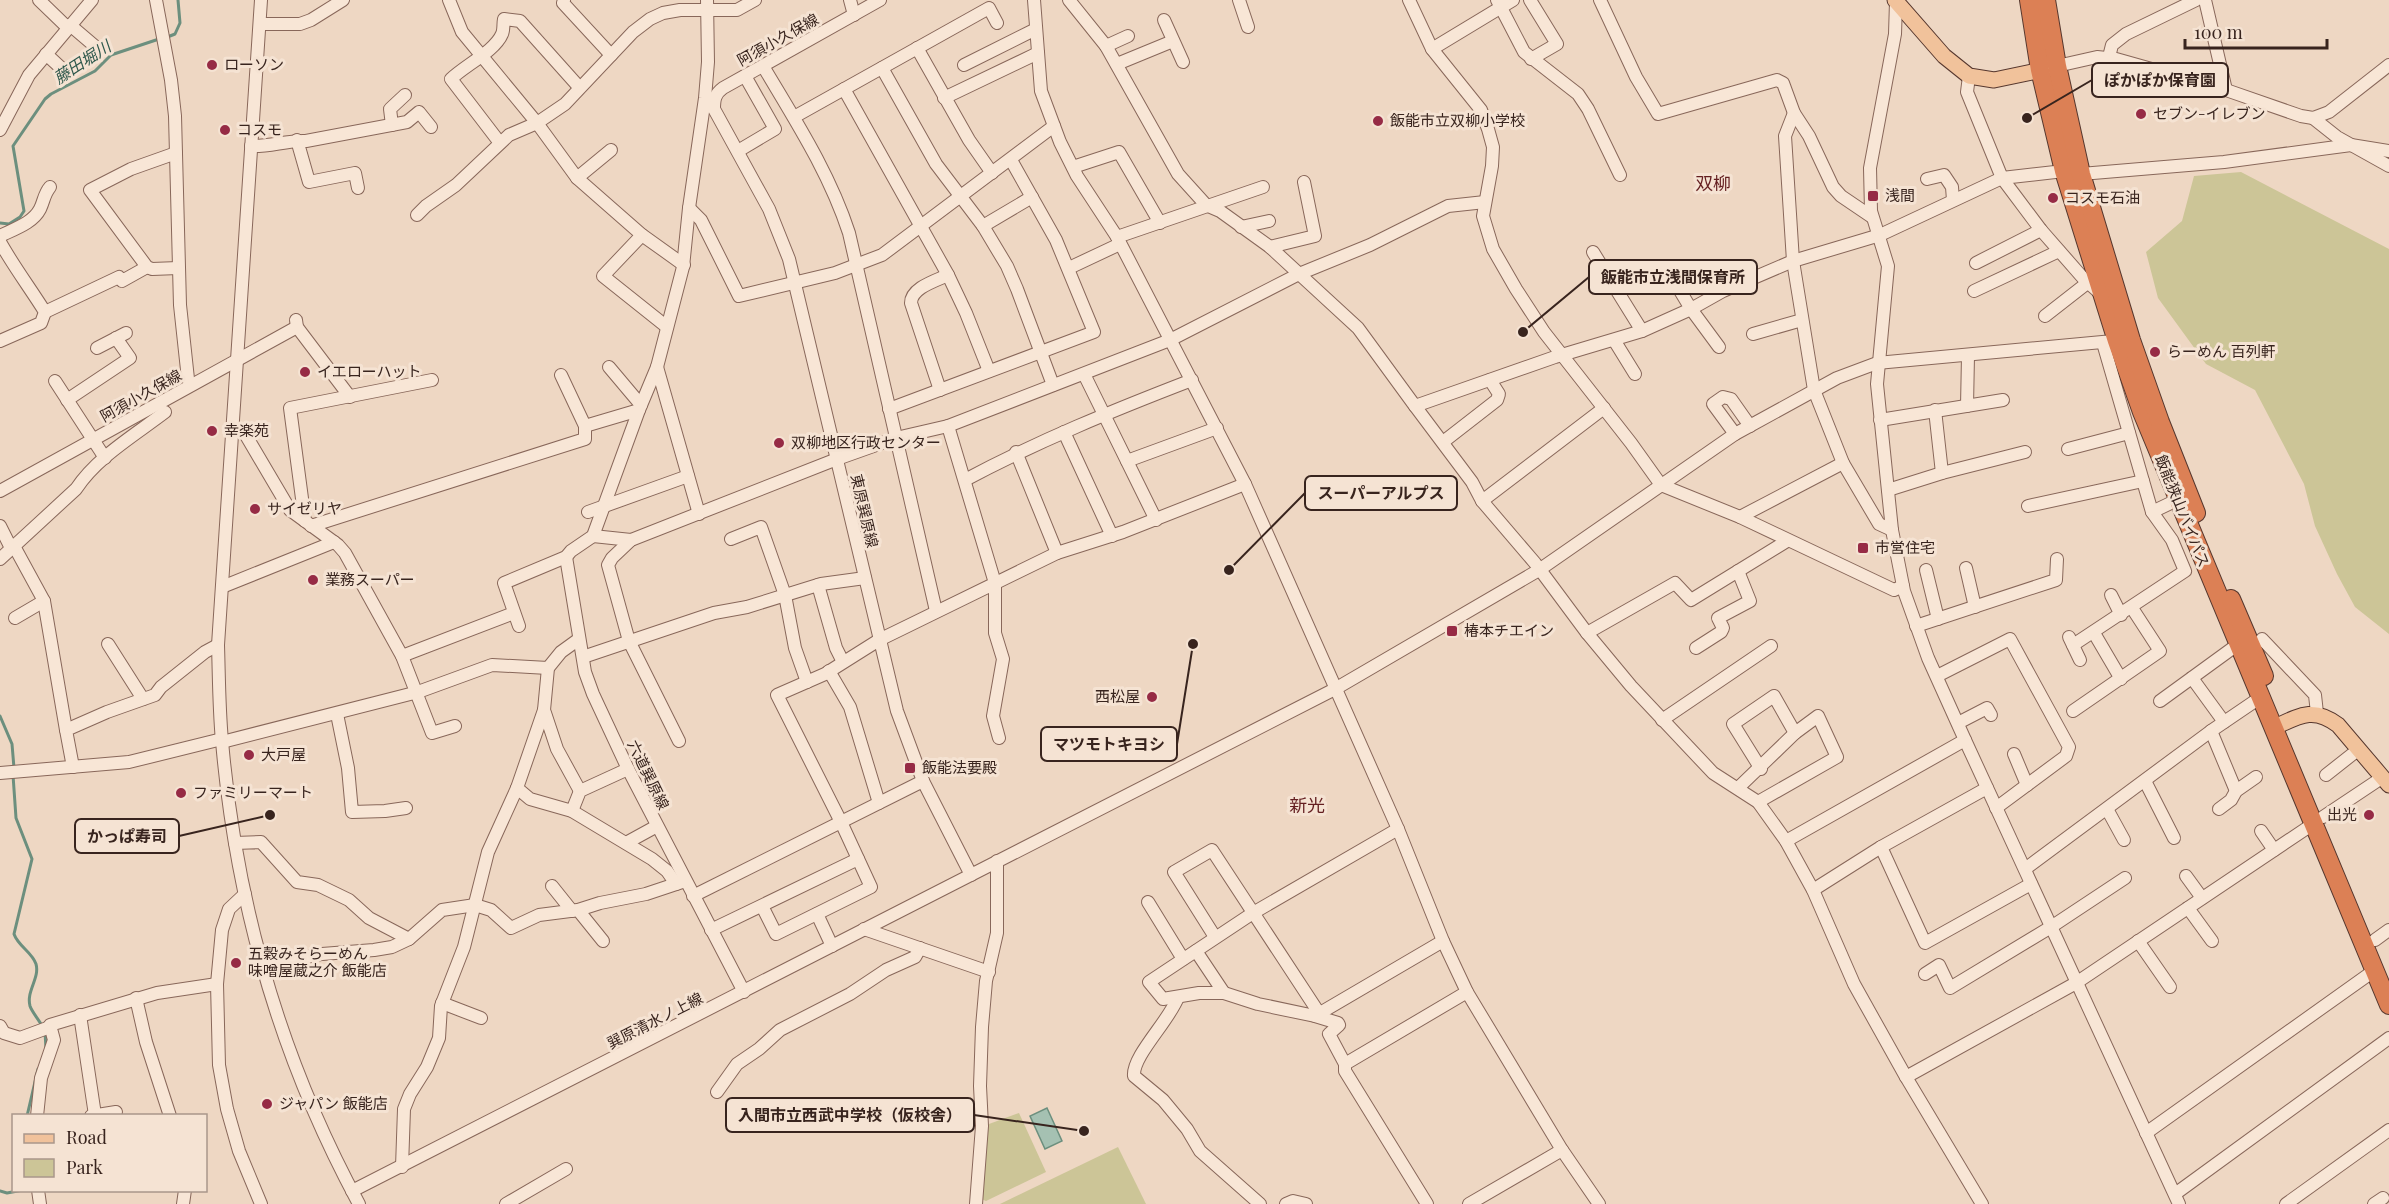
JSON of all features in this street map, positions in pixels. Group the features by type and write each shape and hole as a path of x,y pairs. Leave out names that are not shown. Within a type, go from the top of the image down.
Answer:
{"highway":[{"name":"飯能狭山バイパス","path":"2029,0 2049,68 2072,172 2117,341 2160,422 2279,725 2382,971 2389,1005"},
{"name":"飯能狭山バイパス","path":"2046,0 2049,68"},
{"name":"飯能狭山バイパス","path":"2072,172 2117,341 2133,415 2177,500 2261,698 2279,725"},
{"name":"飯能狭山バイパス","path":"2318,821 2382,935 2382,971"}],"main road":[{"path":"1895,1 1952,64 1969,76 1994,80 2049,68"},
{"path":"2279,725 2308,713 2317,713 2338,724 2386,781"}],"street":[{"path":"39,0 97,48"},
{"path":"0,130 29,75 92,0"},
{"path":"156,0 171,80 176,153 178,268 188,379"},
{"path":"261,0 218,645 222,740 235,843 245,894 277,1019 296,1071 359,1204"},
{"path":"260,24 300,24 311,20 343,0"},
{"path":"449,0 462,33 537,123 577,178 642,235 684,265"},
{"path":"564,0 563,3 611,55"},
{"path":"417,215 456,185 509,135 537,123 565,104 633,32 663,13 707,5 737,10 754,0"},
{"path":"849,0 854,15"},
{"name":"阿須小久保線","path":"723,88 880,0"},
{"path":"1034,0 1041,91 1073,167 1119,241 1245,484 1398,829 1443,941 1467,992 1562,1150 1599,1204"},
{"path":"1069,0 1106,46 1173,166 1206,205 1270,247 1358,328 1472,482 1482,501 1535,563 1587,633 1662,720 1713,773 1758,802 1786,841 1813,890 1854,984 1906,1077 1982,1204"},
{"path":"1239,0 1248,27"},
{"path":"1409,0 1432,49 1481,110 1488,129 1493,147 1492,166 1483,216 1494,249 1516,289 1562,355 1661,485 1740,517 1894,590 1903,586"},
{"path":"1432,49 1499,4 1513,0"},
{"path":"1530,0 1557,44 1531,59"},
{"path":"1600,0 1636,77 1658,114 1778,80 1784,83 1794,113 1809,136 1833,187 1841,196 1872,218"},
{"path":"2109,57 2112,45 2126,34 2196,0"},
{"path":"2205,0 2226,90"},
{"path":"1895,1 1895,34 1870,168 1869,192 1872,218 1880,235 1888,266 1876,384 1892,530 1903,586 1916,626 1965,740 2177,1199 2389,1038"},
{"path":"1499,4 1524,52 1578,94 1588,109 1620,175"},
{"path":"593,536 657,367 684,265 689,208 705,98 708,62 707,5"},
{"path":"794,117 989,8 997,23"},
{"path":"500,143 451,79 481,57 502,34 504,19 520,21 579,87"},
{"path":"1164,20 1183,62"},
{"path":"964,64 1036,29"},
{"path":"1106,46 1128,36"},
{"path":"1117,64 1173,41"},
{"path":"917,48 969,140 992,173"},
{"path":"944,98 1038,53"},
{"path":"46,54 60,67"},
{"path":"2049,68 2083,59 2109,57 2226,90 2313,118 2329,112 2389,65"},
{"path":"763,66 831,184 849,233 936,611"},
{"path":"882,68 936,164 983,226 1007,266 1053,386"},
{"path":"738,151 775,129 745,76"},
{"path":"1969,76 1967,92 2002,178 2041,230 2090,285 2104,297"},
{"name":"東原巽原線","path":"723,88 714,99 714,109 779,232 796,282 897,711 923,781 971,875"},
{"path":"844,89 948,275 989,371"},
{"path":"392,125 390,109 405,95"},
{"path":"251,146 264,147 306,141 408,122 418,112 431,127"},
{"path":"1794,113 1785,136 1793,261 1814,390 1843,463 1879,524 1892,530"},
{"path":"2313,118 2326,130 2389,166"},
{"path":"689,208 701,220 739,296 857,266 882,255 1054,126"},
{"path":"297,141 309,182 355,173 358,188"},
{"path":"1415,406 1562,355 1642,331 1723,291 1793,261 1880,235 2002,178 2224,162 2351,145 2389,151"},
{"path":"577,178 610,150"},
{"path":"1073,167 1119,152 1160,223"},
{"path":"147,267 90,190 131,169 176,153"},
{"path":"890,409 1094,332 1069,268 1011,160"},
{"path":"1927,179 1944,176 1952,187 1953,200"},
{"path":"1270,247 1314,236 1304,182"},
{"path":"0,236 29,222 40,210 45,192 50,187"},
{"path":"1069,268 1119,241 1160,223 1206,205 1263,187"},
{"path":"983,226 1032,197"},
{"path":"679,741 629,640 608,565 631,540 837,459 896,438 948,426 1170,340 1299,274 1370,244 1448,206 1485,202"},
{"path":"1241,226 1269,221"},
{"path":"1976,263 2041,230"},
{"path":"642,235 603,276 667,327"},
{"path":"0,242 18,274 26,280 45,312"},
{"path":"1974,291 2059,251"},
{"path":"1593,252 1642,331"},
{"path":"0,341 41,323 45,312 119,277 122,280 147,267 178,268"},
{"path":"1612,283 1635,269"},
{"path":"940,390 911,297 915,291 948,275"},
{"path":"1676,284 1690,309 1719,347"},
{"path":"2045,316 2086,284"},
{"path":"1753,334 1802,320"},
{"name":"阿須小久保線","path":"0,491 237,361 296,324 350,397"},
{"path":"67,400 130,358 121,335 97,348"},
{"path":"1614,340 1635,374"},
{"name":"巽原清水ノ上線","path":"352,1191 1335,689 1539,570 1735,435 1814,390 1877,363 2117,341"},
{"path":"1967,406 1968,356"},
{"path":"609,367 640,407"},
{"path":"657,367 699,514"},
{"path":"1084,374 1156,520"},
{"path":"308,524 585,439 585,426 561,375"},
{"path":"308,524 290,408 432,380"},
{"path":"965,480 1016,452 1192,380"},
{"path":"1443,442 1497,400 1499,394 1490,380"},
{"path":"55,381 105,458"},
{"path":"1735,435 1713,404 1723,397 1731,399 1750,426"},
{"path":"1880,420 2003,400"},
{"path":"585,426 640,407"},
{"path":"1482,501 1604,408"},
{"path":"1935,410 1942,472"},
{"path":"0,559 76,489 105,458 165,412"},
{"path":"2080,660 2071,641 2094,633 2185,571 2172,540 2152,512 2129,433 2133,415"},
{"path":"948,426 995,583 995,633 1003,659 993,716 999,738"},
{"path":"1127,461 1217,428"},
{"path":"232,429 244,432 287,506 334,542 345,554 402,656 432,733 455,726"},
{"path":"1064,432 1112,536"},
{"path":"2068,449 2129,433"},
{"path":"1016,452 1057,553"},
{"path":"1888,490 1942,472 2025,452"},
{"path":"1740,517 1843,463"},
{"path":"588,512 688,476"},
{"path":"2028,506 2143,481"},
{"path":"762,906 776,934 871,888 841,822 777,695 829,671 879,640 936,611 1057,553 1156,520 1245,484"},
{"path":"2152,512 2177,500"},
{"path":"0,526 44,601 73,767"},
{"path":"731,539 761,527 785,595 795,648 807,682"},
{"path":"402,656 517,620 504,583 566,557 582,542 593,536 631,540"},
{"path":"1587,633 1675,583 1691,600 1787,541"},
{"path":"222,587 334,542"},
{"name":"六道巽原線","path":"566,557 585,672 593,694 657,826 681,883 693,896 744,992"},
{"path":"1916,626 2055,580 2057,560"},
{"path":"1966,568 1975,607"},
{"path":"1926,570 1938,619"},
{"path":"1696,648 1721,632 1723,628 1718,618 1750,601 1738,571"},
{"path":"583,657 714,613 747,608 818,585 865,578"},
{"path":"818,585 836,648 843,662"},
{"path":"2111,595 2121,615"},
{"path":"15,618 44,601"},
{"path":"2073,711 2160,651 2132,608"},
{"path":"2094,633 2121,679"},
{"path":"402,1167 404,1109 410,1094 427,1067 439,1038 442,1003 464,947 488,852 517,788 544,710 548,668 561,652 579,639"},
{"path":"1937,676 2010,639 2069,747 2066,756 2027,785 1998,811"},
{"path":"2262,639 2315,695 2317,713"},
{"path":"108,644 143,699"},
{"path":"66,730 155,695 161,687 205,652 218,645"},
{"path":"2160,701 2237,645"},
{"path":"1662,720 1771,646"},
{"path":"10,773 129,762 418,693 492,665 548,668"},
{"path":"829,671 850,707 879,803"},
{"path":"2192,678 2224,722"},
{"path":"1761,769 1733,724 1774,696 1795,733"},
{"path":"2025,869 2211,730 2261,698"},
{"path":"1958,723 1987,708 1991,715"},
{"path":"544,710 557,749 580,791"},
{"path":"337,714 348,768 352,812 385,811 406,807"},
{"path":"1738,789 1761,769 1795,733 1818,716 1838,757 1758,802"},
{"path":"2211,730 2236,791"},
{"path":"1786,841 1965,740"},
{"path":"2326,775 2359,749"},
{"path":"2014,754 2027,785"},
{"path":"1998,811 2071,761"},
{"path":"572,811 580,791 628,769"},
{"path":"2219,809 2231,800 2236,791 2256,777"},
{"path":"693,896 923,781"},
{"path":"2145,781 2174,838"},
{"path":"1906,1077 2076,983 2318,821 2386,781"},
{"path":"517,788 530,799 572,811 659,864 681,883"},
{"path":"1813,890 1881,847 1987,788"},
{"path":"2107,809 2124,840"},
{"path":"626,843 657,826"},
{"path":"1398,829 1253,913 1149,982 1163,999 1199,993 1224,993 1258,1004 1317,1015 1338,1023 1339,1025 1329,1034 1345,1064 1348,1076 1427,1204"},
{"path":"2261,831 2274,850"},
{"path":"235,843 261,842 297,882 318,885 349,900 369,918 409,939"},
{"path":"1881,847 1924,943 2031,884"},
{"path":"1215,937 1174,872 1212,849 1317,1015"},
{"path":"711,930 858,859"},
{"path":"976,1204 982,1126 980,1086 982,1027 986,981 997,933 997,861"},
{"path":"2186,876 2202,898"},
{"path":"1925,974 1939,965 1950,988 2051,927 2125,878"},
{"path":"262,966 322,954 392,947 409,939 442,910 475,905 491,910 511,928 539,915 575,911 681,883"},
{"path":"552,886 603,941"},
{"path":"245,894 236,901 224,919 217,984 219,1065 227,1109 240,1151 261,1204"},
{"path":"1148,902 1183,959"},
{"path":"2188,908 2212,940"},
{"path":"817,914 832,946"},
{"path":"864,929 989,972"},
{"path":"1317,1015 1443,941"},
{"path":"2138,941 2170,987"},
{"path":"717,1092 737,1064 749,1058 780,1029 850,994 886,970 915,957 920,948"},
{"path":"1196,951 1224,993"},
{"path":"2146,1133 2382,971"},
{"path":"1,1031 20,1038 136,998 217,984"},
{"path":"1345,1064 1467,992"},
{"path":"1178,997 1164,1024 1142,1053 1133,1070 1134,1076 1163,1100 1187,1129 1200,1151 1260,1204"},
{"path":"136,998 146,1042 169,1114"},
{"path":"442,1003 481,1017"},
{"path":"80,1016 93,1114"},
{"path":"37,1114 41,1078 54,1040 46,1028"},
{"path":"101,1114 116,1112"},
{"path":"2286,1204 2389,1130"},
{"path":"1469,1204 1562,1150"},
{"path":"506,1204 566,1169"},
{"path":"1286,1204 1293,1201 1306,1204"}],"green space":[{"path":"2241,172 2389,249 2389,634 2355,607 2315,526 2304,484 2255,390 2206,364 2158,298 2146,252 2182,221 2194,176"},
{"path":"1019,1113 1046,1172 986,1201 979,1198 985,1129 989,1124"},
{"path":"1118,1147 1146,1204 1000,1204"}],"shaded area":[{"path":"1047,1108 1062,1141 1045,1149 1030,1116"}],"waterway":[{"name":"藤田堀川","path":"165,38 175,34 180,23 178,0"},
{"name":"藤田堀川","path":"0,223 9,224 20,217 24,211 13,146 45,99 95,71 111,55 159,39"},
{"name":"藤田堀川","path":"0,716 12,744 14,768"},
{"name":"藤田堀川","path":"13,775 16,818 32,859 14,934 36,964 37,969 29,1000 42,1026"},
{"name":"藤田堀川","path":"45,1032 46,1049"},
{"name":"藤田堀川","path":"27,1114 38,1069"},
{"name":"藤田堀川","path":"0,1191 12,1192"}],"place":[{"name":"ローソン","path":"212,65"},
{"name":"セブン-イレブン","path":"2141,114"},
{"name":"ぽかぽか保育園","path":"2027,118"},
{"name":"飯能市立双柳小学校","path":"1378,121"},
{"name":"コスモ","path":"225,130"},
{"name":"浅間","path":"1873,196"},
{"name":"コスモ石油","path":"2053,198"},
{"name":"飯能市立浅間保育所","path":"1523,332"},
{"name":"らーめん 百列軒","path":"2155,352"},
{"name":"イエローハット","path":"305,372"},
{"name":"幸楽苑","path":"212,431"},
{"name":"双柳地区行政センター","path":"779,443"},
{"name":"サイゼリヤ","path":"255,509"},
{"name":"市営住宅","path":"1863,548"},
{"name":"スーパーアルプス","path":"1229,570"},
{"name":"業務スーパー","path":"313,580"},
{"name":"椿本チエイン","path":"1452,631"},
{"name":"マツモトキヨシ","path":"1193,644"},
{"name":"西松屋","path":"1152,697"},
{"name":"大戸屋","path":"249,755"},
{"name":"飯能法要殿","path":"910,768"},
{"name":"ファミリーマート","path":"181,793"},
{"name":"かっぱ寿司","path":"270,815"},
{"name":"出光","path":"2369,815"},
{"name":"五穀みそらーめん 味噌屋蔵之介 飯能店","path":"236,963"},
{"name":"ジャパン 飯能店","path":"267,1104"},
{"name":"入間市立西武中学校（仮校舎）","path":"1084,1131"}],"district":[{"name":"双柳","path":"1713,184"},
{"name":"新光","path":"1307,806"}]}
